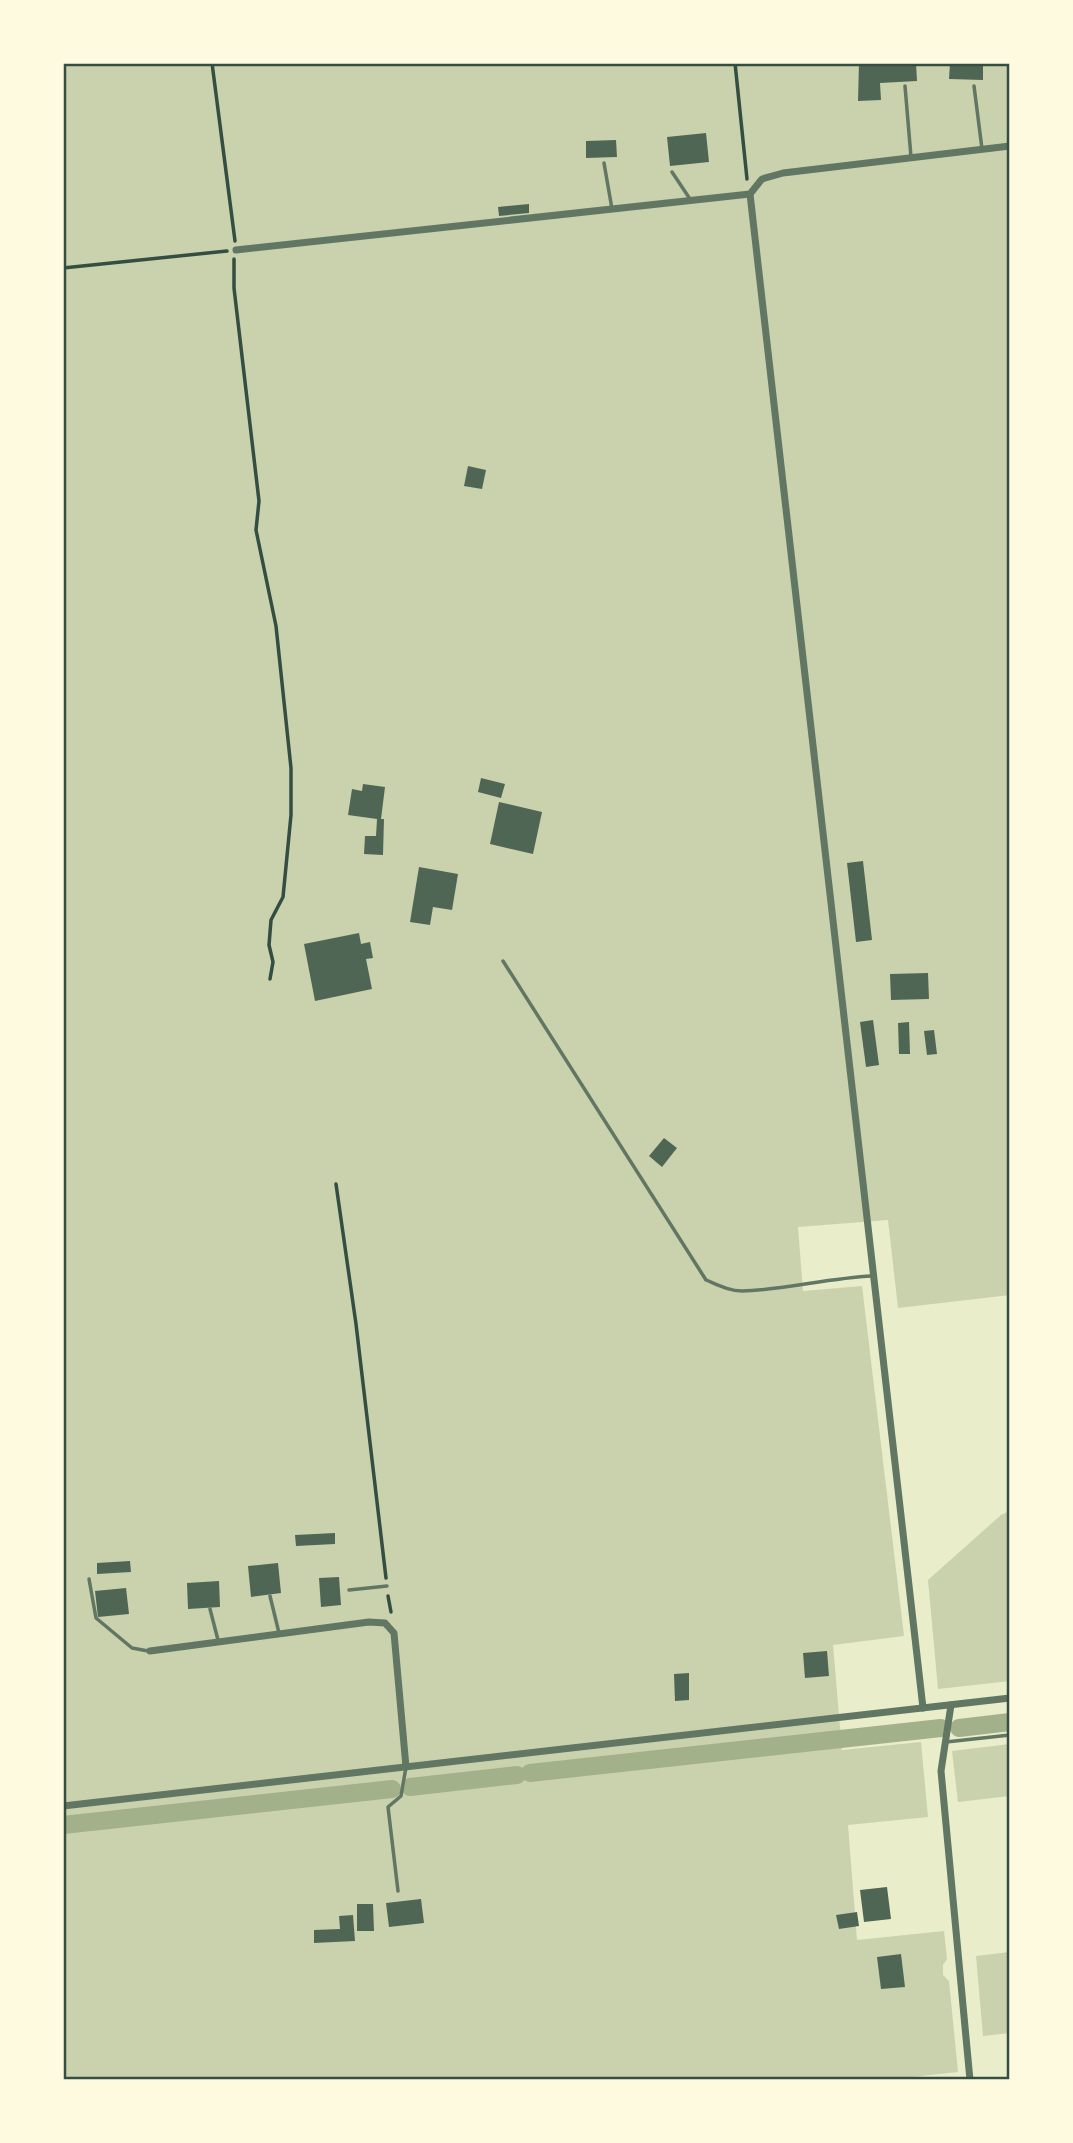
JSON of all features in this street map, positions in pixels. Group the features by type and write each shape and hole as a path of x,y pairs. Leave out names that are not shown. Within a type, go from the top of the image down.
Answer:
{"street":[{"path":"236,250 750,194 762,179 783,173 1010,146"},
{"path":"750,194 923,1708"},
{"path":"150,1651 369,1622 385,1623 394,1633 406,1767"},
{"path":"63,1806 1010,1698"},
{"path":"951,1705 941,1771 970,2080"}],"lane":[{"path":"905,86 911,158"},
{"path":"974,86 982,149"},
{"path":"604,163 612,209"},
{"path":"672,172 690,195 690,201"},
{"path":"503,961 706,1280 723,1288 741,1291 836,1278 874,1276"},
{"path":"89,1579 96,1618 132,1648 150,1651"},
{"path":"349,1590 387,1586"},
{"path":"270,1596 279,1633"},
{"path":"210,1609 218,1640"},
{"path":"944,1743 1010,1735"},
{"path":"398,1891 388,1807 401,1796 406,1767"}],"path":[{"path":"212,63 236,250 233,264 234,288 258,489 256,530 276,626 291,768 291,815 283,897 271,920 270,945 273,962 270,979"},
{"path":"735,63 744,164 750,194"},
{"path":"63,268 236,250"},
{"path":"336,1184 358,1337 391,1615 385,1623"}],"green space":[{"path":"63,63 1010,63 1010,1295 898,1308 888,1220 798,1227 803,1291 862,1286 904,1636 833,1645 842,1750 921,1742 928,1817 848,1825 857,1940 944,1931 947,1959 943,1965 943,1975 949,1981 958,2072 884,2080 63,2080"},
{"path":"1010,1511 1010,1681 938,1689 928,1580 1001,1515"},
{"path":"1010,1744 1010,1796 958,1802 952,1751"},
{"path":"1010,1952 1010,2033 983,2036 976,1956"}],"building":[{"path":"859,63 916,63 917,81 880,83 881,100 858,101"},
{"path":"950,63 983,63 983,80 949,79"},
{"path":"706,133 709,162 670,166 667,137"},
{"path":"616,140 617,157 586,158 586,141"},
{"path":"529,204 529,213 499,216 498,207"},
{"path":"468,466 486,470 482,489 464,486"},
{"path":"481,778 505,784 501,798 478,792"},
{"path":"363,784 385,787 381,819 384,819 383,855 364,854 365,836 376,836 377,819 348,815 352,789 362,791"},
{"path":"499,802 542,812 533,854 490,844"},
{"path":"863,861 872,940 856,942 847,863"},
{"path":"419,867 458,874 452,910 433,907 430,925 410,922"},
{"path":"359,933 361,944 370,942 373,958 366,959 372,989 315,1001 304,944"},
{"path":"928,973 929,999 891,1000 890,974"},
{"path":"873,1020 879,1065 866,1067 860,1022"},
{"path":"909,1022 910,1054 899,1054 898,1023"},
{"path":"934,1030 937,1054 927,1055 924,1031"},
{"path":"664,1138 677,1148 662,1167 649,1156"},
{"path":"335,1533 335,1544 296,1546 295,1535"},
{"path":"130,1561 131,1572 97,1574 97,1563"},
{"path":"278,1563 281,1593 251,1597 248,1566"},
{"path":"339,1577 341,1605 321,1607 319,1578"},
{"path":"219,1581 220,1607 188,1609 187,1583"},
{"path":"126,1588 129,1614 98,1617 95,1591"},
{"path":"827,1651 829,1676 805,1678 803,1653"},
{"path":"689,1673 689,1700 675,1701 674,1674"},
{"path":"887,1887 891,1919 864,1922 860,1890"},
{"path":"421,1899 424,1923 389,1927 386,1903"},
{"path":"357,1904 373,1904 374,1931 357,1931"},
{"path":"857,1912 859,1926 839,1929 836,1915"},
{"path":"353,1915 355,1941 314,1943 314,1930 340,1929 339,1916"},
{"path":"901,1954 905,1987 881,1989 877,1957"}],"waterway":[{"path":"959,1728 1010,1722"},
{"path":"530,1773 941,1728"},
{"path":"410,1787 517,1775"},
{"path":"63,1825 392,1789"}]}
